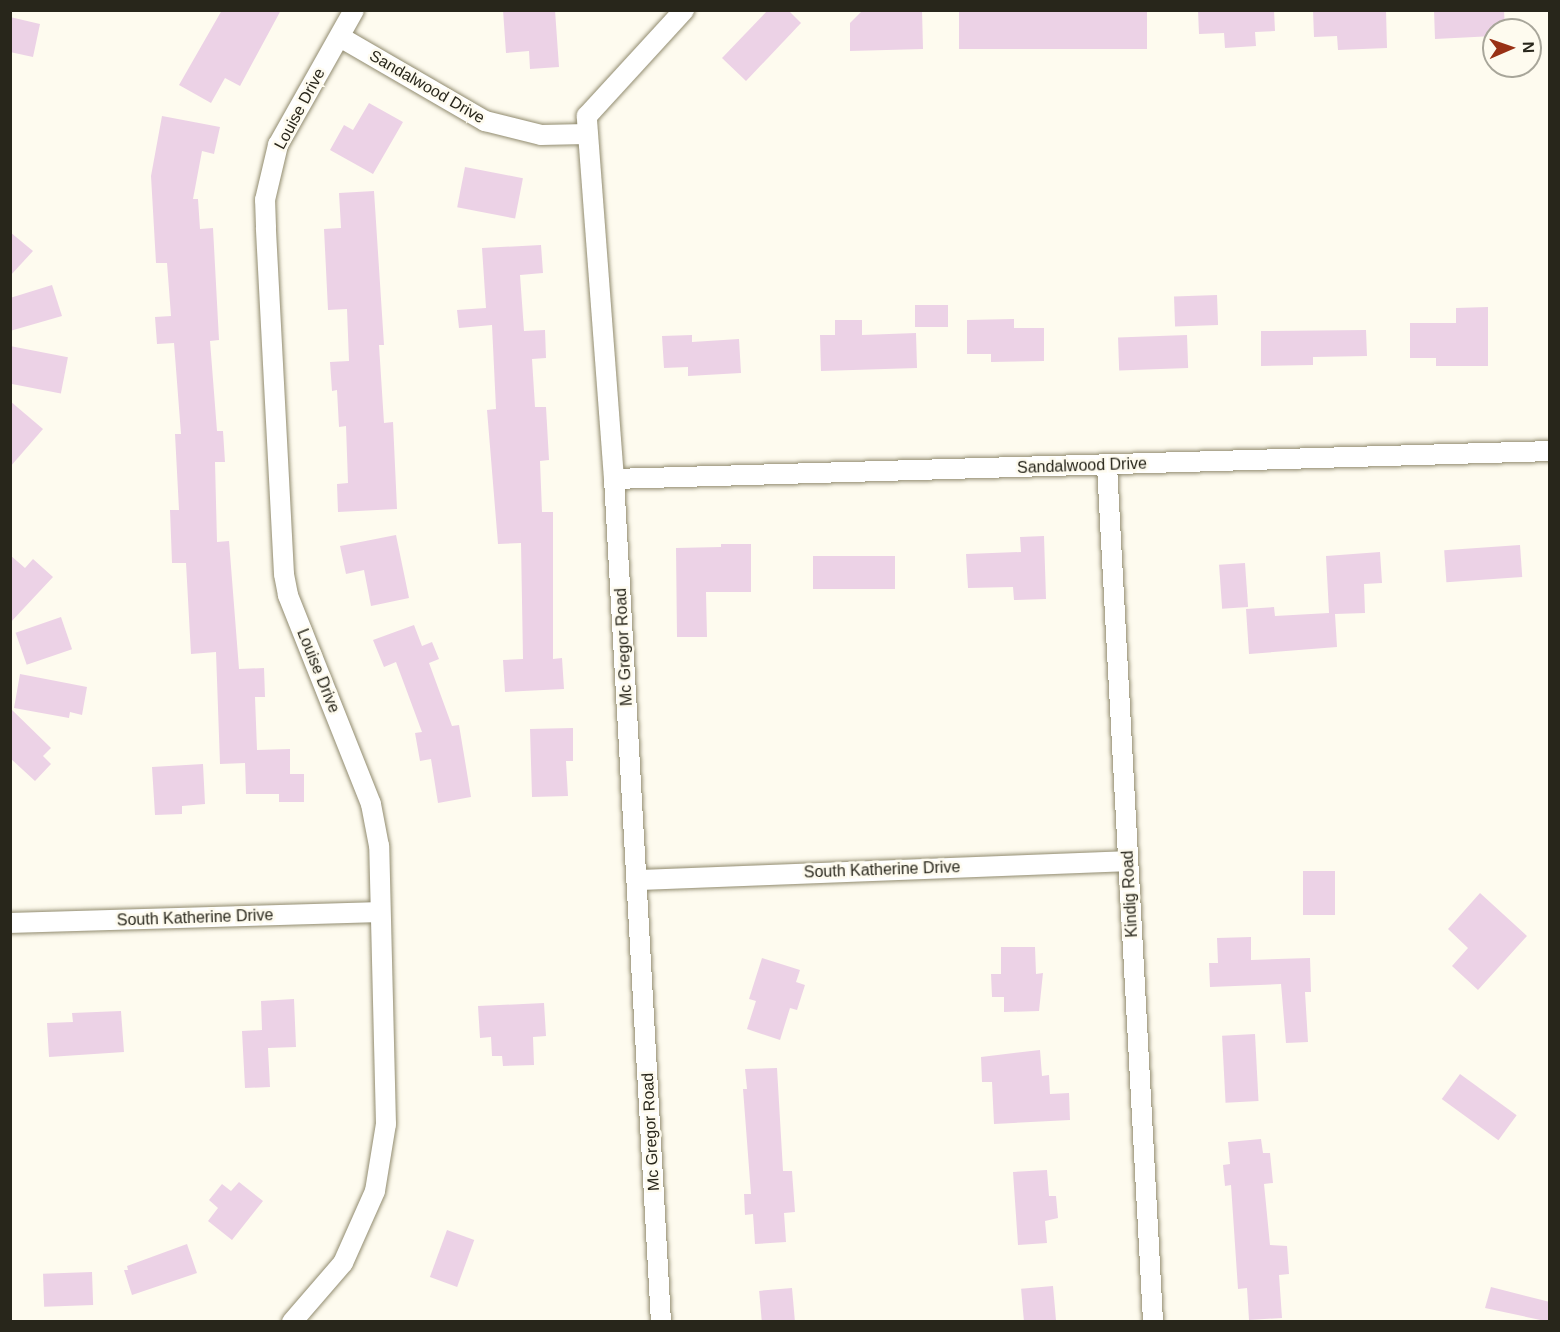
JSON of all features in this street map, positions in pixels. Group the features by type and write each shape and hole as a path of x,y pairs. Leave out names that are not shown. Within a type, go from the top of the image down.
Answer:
{"street":[{"name":"Louise Drive","path":"292,1322 343,1263 375,1191 386,1124 379,846 371,804 288,595 284,574 265,200 278,145 354,10"},
{"name":"Mc Gregor Road","path":"661,1322 614,479 587,116 684,10"},
{"name":"Sandalwood Drive","path":"340,37 485,122 541,135 587,134"},
{"name":"Sandalwood Drive","path":"614,479 1550,451"},
{"name":"Kindig Road","path":"1107,466 1153,1322"},
{"name":"South Katherine Drive","path":"637,880 1128,861"},
{"name":"South Katherine Drive","path":"10,923 380,912"}],"building":[{"path":"222,10 281,10 240,86 225,78 211,103 179,85"},
{"path":"503,10 555,10 559,67 530,69 529,51 506,53"},
{"path":"768,10 788,10 801,23 746,81 722,58"},
{"path":"922,10 923,49 850,51 850,23 861,12"},
{"path":"1198,10 1274,10 1275,31 1255,32 1256,46 1225,48 1224,33 1199,34"},
{"path":"1313,10 1386,10 1387,48 1338,50 1337,36 1314,37"},
{"path":"1434,10 1504,10 1504,18 1482,18 1482,37 1435,39"},
{"path":"959,11 1147,11 1147,49 959,49"},
{"path":"10,17 40,24 33,57 10,52"},
{"path":"369,103 403,122 373,174 330,150 344,125 353,130"},
{"path":"162,116 220,127 214,154 202,151 193,199 198,199 200,229 213,228 219,340 210,341 217,431 223,431 225,462 215,462 217,542 229,541 239,669 264,668 265,697 255,697 257,750 290,749 290,774 304,774 304,802 279,802 279,794 246,794 245,763 220,764 216,652 191,654 186,563 172,563 170,510 179,510 175,434 181,434 174,343 157,344 155,317 171,316 167,263 156,263 151,176"},
{"path":"465,167 523,178 515,219 457,207"},
{"path":"374,191 384,345 379,345 384,423 393,422 397,509 338,512 337,484 348,483 346,426 339,427 337,390 332,391 330,362 349,361 347,309 328,310 324,229 341,228 339,193"},
{"path":"10,232 33,251 10,276"},
{"path":"541,245 543,273 520,275 524,331 545,330 546,358 532,359 535,407 546,407 549,460 540,461 542,512 553,512 553,659 562,658 564,689 505,692 503,660 523,659 521,543 498,544 487,410 496,409 492,325 459,328 457,310 486,308 482,248"},
{"path":"52,285 62,316 10,331 10,298"},
{"path":"1217,295 1218,325 1175,326 1174,297"},
{"path":"915,305 948,305 948,327 915,327"},
{"path":"1488,307 1488,366 1436,366 1436,358 1410,358 1410,323 1456,323 1456,308"},
{"path":"1014,319 1014,328 1044,328 1044,361 991,362 991,354 967,354 967,320"},
{"path":"835,320 862,320 862,335 916,333 917,368 821,371 820,335 835,335"},
{"path":"1366,330 1367,356 1313,357 1313,365 1261,366 1261,331"},
{"path":"692,335 692,342 739,339 741,373 688,376 688,367 664,368 662,336"},
{"path":"1187,335 1188,368 1119,370 1118,337"},
{"path":"10,346 68,357 61,394 10,384"},
{"path":"10,401 43,429 10,467"},
{"path":"396,535 409,598 371,606 364,570 346,574 340,546"},
{"path":"1044,536 1046,599 1014,600 1013,587 968,588 966,554 1021,552 1020,537"},
{"path":"721,544 751,544 751,592 706,592 707,637 677,637 676,548 721,547"},
{"path":"1520,545 1522,577 1446,582 1444,550"},
{"path":"1380,552 1382,583 1364,584 1365,613 1335,614 1337,647 1249,654 1246,609 1274,607 1275,616 1329,613 1326,556"},
{"path":"10,555 25,568 33,559 53,577 10,623"},
{"path":"813,556 895,556 895,589 813,589"},
{"path":"1245,563 1248,607 1222,609 1219,565"},
{"path":"61,617 72,649 27,665 16,633"},
{"path":"414,625 422,646 432,642 439,659 429,663 452,726 459,725 471,797 438,803 431,759 420,761 415,733 422,732 396,662 384,667 373,640"},
{"path":"20,674 87,687 82,715 70,712 69,718 14,708"},
{"path":"10,708 51,748 43,756 51,764 35,781 10,758"},
{"path":"573,728 573,761 566,761 568,796 532,797 530,729"},
{"path":"203,764 205,804 182,806 182,814 155,815 152,767"},
{"path":"1303,871 1335,871 1335,915 1303,915"},
{"path":"1480,893 1527,936 1478,990 1452,966 1468,948 1448,929"},
{"path":"1251,937 1251,960 1310,958 1311,992 1305,992 1308,1042 1286,1043 1281,984 1210,987 1209,963 1218,963 1217,938"},
{"path":"1001,947 1035,947 1036,974 1043,973 1039,1011 1004,1012 1004,997 992,997 991,974 1001,974"},
{"path":"762,958 800,970 796,982 805,985 797,1010 790,1008 780,1040 747,1029 756,1001 749,999"},
{"path":"294,999 296,1047 268,1048 270,1087 245,1088 242,1031 262,1030 261,1001"},
{"path":"544,1003 546,1036 533,1037 534,1065 503,1066 502,1056 492,1056 491,1037 480,1038 478,1006"},
{"path":"121,1011 124,1052 49,1057 47,1023 73,1022 72,1013"},
{"path":"1255,1034 1259,1101 1226,1103 1222,1036"},
{"path":"1040,1050 1042,1076 1049,1075 1050,1094 1069,1093 1070,1120 994,1124 992,1082 982,1082 981,1057"},
{"path":"777,1068 783,1171 792,1171 795,1212 784,1213 786,1242 755,1244 753,1214 745,1215 744,1194 751,1194 743,1089 747,1089 745,1069"},
{"path":"1460,1074 1517,1115 1498,1140 1442,1099"},
{"path":"1261,1139 1263,1153 1270,1153 1273,1183 1264,1184 1270,1245 1287,1246 1289,1274 1279,1275 1282,1318 1249,1320 1247,1288 1238,1289 1231,1185 1225,1186 1223,1165 1230,1164 1228,1142"},
{"path":"1047,1170 1049,1196 1056,1196 1058,1218 1045,1221 1047,1243 1018,1245 1013,1172"},
{"path":"239,1182 263,1201 232,1240 208,1221 218,1208 209,1200 222,1184 231,1191"},
{"path":"447,1230 474,1240 457,1287 430,1277"},
{"path":"187,1244 197,1273 132,1295 124,1270 128,1270 127,1266"},
{"path":"92,1272 93,1305 44,1307 43,1274"},
{"path":"1053,1286 1056,1322 1024,1322 1021,1289"},
{"path":"1491,1287 1550,1302 1550,1322 1485,1308"},
{"path":"792,1288 795,1322 762,1322 759,1291"}]}
